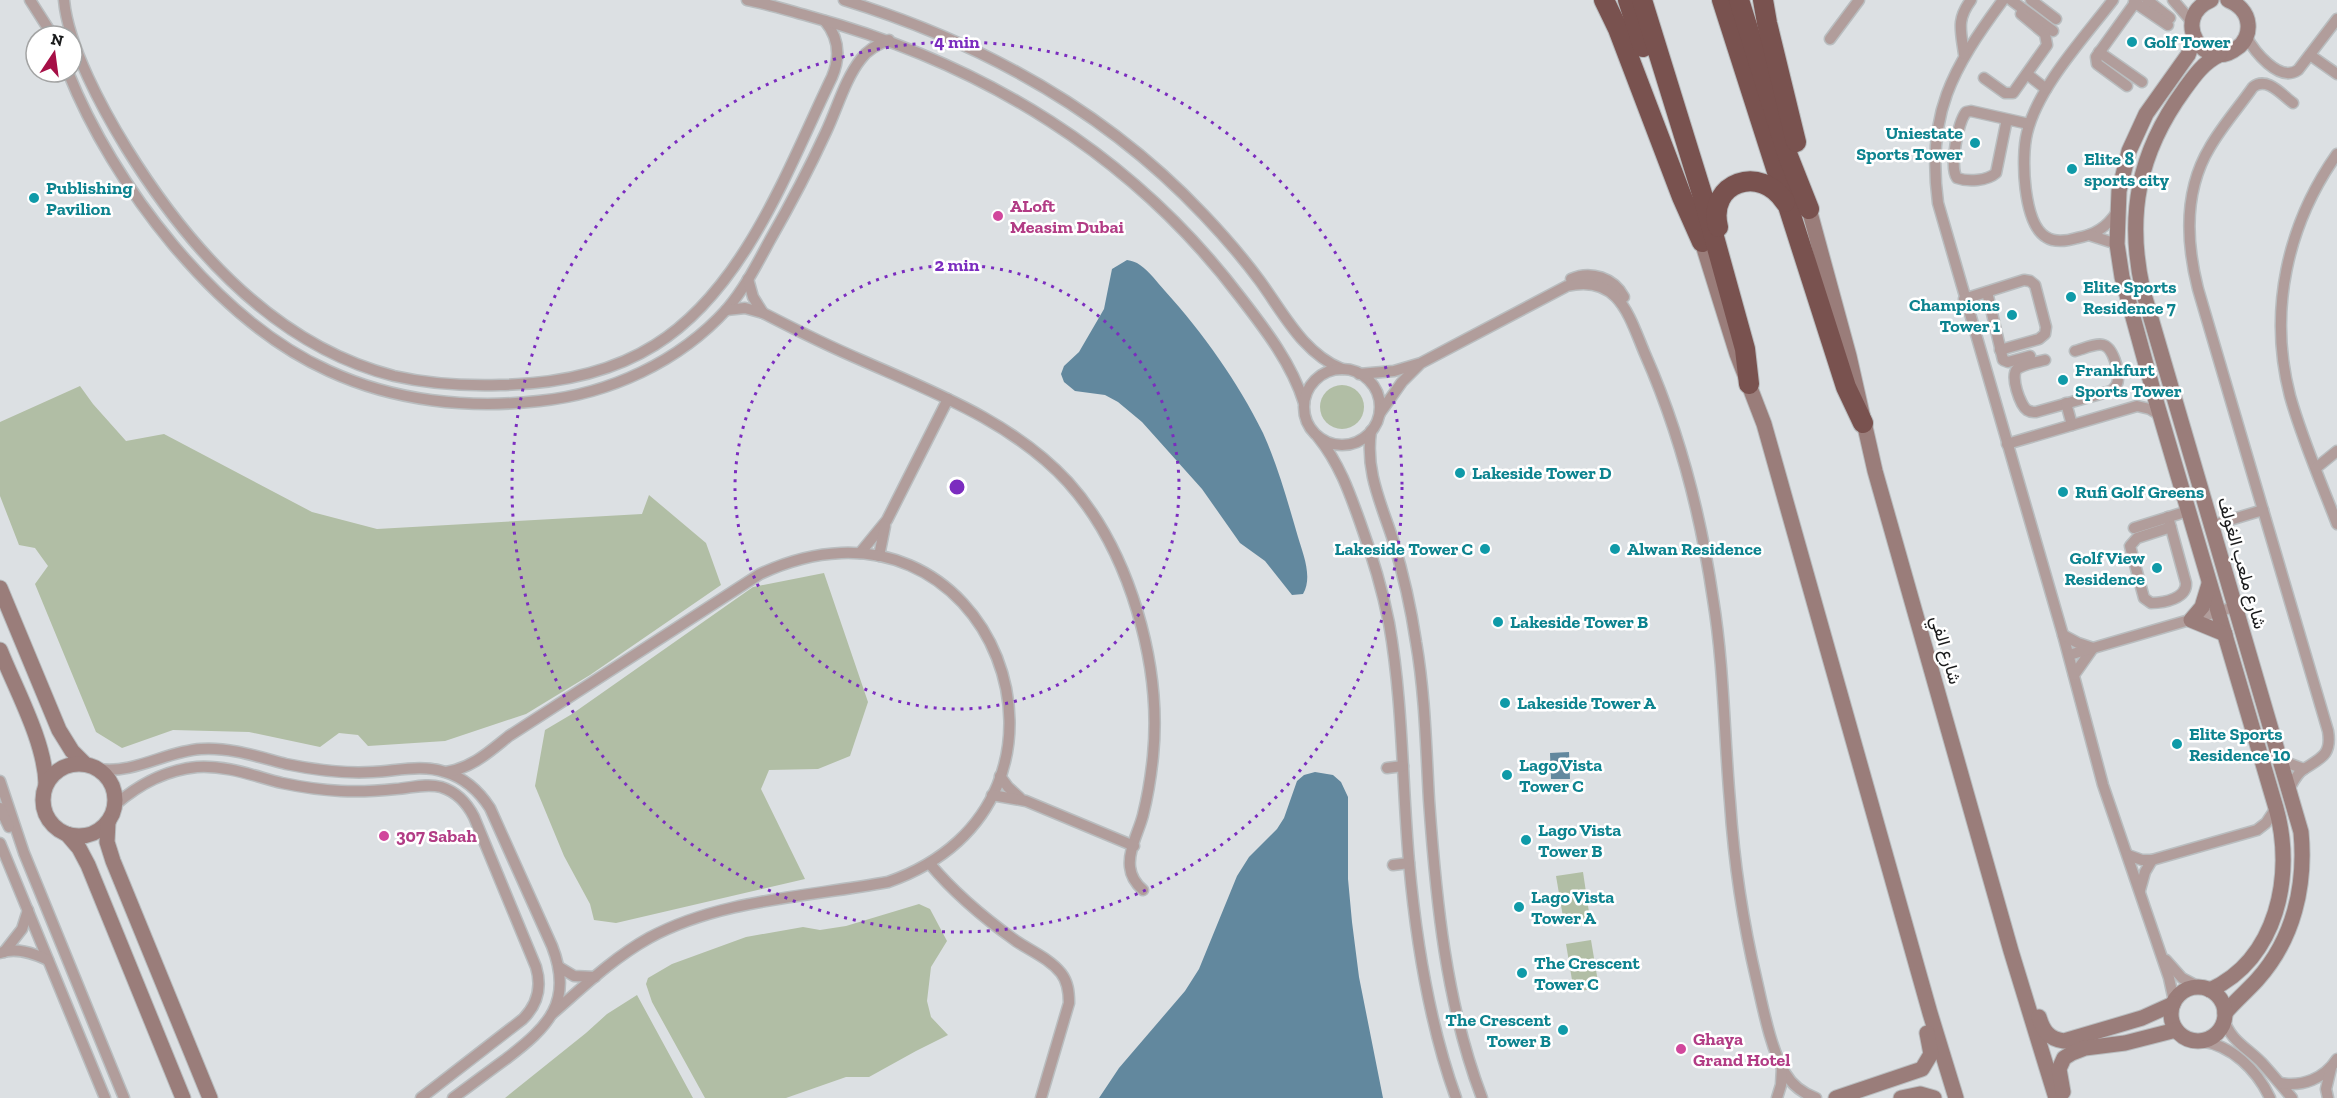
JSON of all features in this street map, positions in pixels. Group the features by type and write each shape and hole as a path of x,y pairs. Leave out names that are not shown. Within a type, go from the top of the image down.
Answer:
{"highway":[{"path":"1604,0 1621,35 1682,197 1702,242"},
{"path":"1628,0 1702,242"},
{"path":"1642,0 1703,197 1748,358 1749,384"},
{"path":"1722,0 1846,387 1863,423"},
{"path":"1739,0 1788,156 1809,209"},
{"path":"1763,0 1809,209"},
{"path":"1722,265 1721,242 1715,215 1718,203 1725,193 1740,183 1758,182 1775,189 1786,204"}],"street":[{"path":"30,0 45,24"},
{"path":"64,0 68,23 85,68 122,141 173,216 256,304 294,332 346,360 370,369 419,381 469,386 552,381 607,368 656,345 698,311 721,284 751,239 832,77 838,58 838,48 831,29 825,21"},
{"path":"747,0 770,4 889,40 951,66 1017,100 1080,141 1139,188 1192,240 1239,295 1290,370 1304,403 1307,422 1335,460 1347,485 1383,597 1395,672 1409,863 1426,982 1442,1055 1456,1098"},
{"path":"844,0 903,20 992,58 1052,92 1108,130 1161,173 1191,202 1251,268 1312,351 1331,365 1359,374 1394,371 1421,363 1557,291 1574,278 1596,276 1606,279 1622,294 1628,315 1650,364 1673,429 1692,496 1707,564 1722,663 1729,800 1738,881 1756,979 1782,1067 1778,1098"},
{"path":"1830,39 1859,0"},
{"path":"1964,54 1960,22 1971,0"},
{"path":"2002,0 1964,54 1950,82 1942,109 1935,167 1935,185 1942,221 2069,655 2103,785 2128,855 2174,1002 2171,1017 2176,1030 2187,1038 2222,1046 2239,1058 2270,1098"},
{"path":"2031,0 2056,19"},
{"path":"2113,0 2046,89 2029,124 2024,146 2023,174 2037,228 2052,240 2069,240 2089,235 2108,224 2117,212"},
{"path":"2127,86 2097,64 2098,53 2135,1 2169,21 2147,0"},
{"path":"2173,0 2192,22"},
{"path":"2207,0 2197,10 2192,22 2194,39 2204,50 2219,55 2234,51 2260,56"},
{"path":"2228,0 2241,8 2248,25 2246,36 2234,51"},
{"path":"2245,14 2253,0"},
{"path":"2019,5 2053,31"},
{"path":"1984,78 2005,93 2015,92 2048,41 2045,34 2019,5"},
{"path":"2246,36 2260,56 2280,72 2289,74 2298,70 2337,19"},
{"name":"شارع ملعب الغولف","path":"2194,39 2188,55 2136,132 2123,171 2117,212 2117,244 2122,277 2132,313 2276,808 2283,841 2282,888 2264,939 2249,962 2236,976 2204,988"},
{"path":"74,84 92,123 123,175 157,223 190,263 226,300 266,333 306,360 351,381 397,395 445,402 509,404 567,397 609,386 650,368 691,341 726,310 748,279 806,173 856,65 870,50 889,40"},
{"path":"2080,43 2142,82"},
{"name":"شارع ملعب الغولف","path":"2219,55 2199,70 2164,120 2148,154 2138,190 2135,229 2137,260 2143,291 2301,832 2303,852 2300,893 2295,912 2280,948 2270,964 2225,1016"},
{"path":"2310,55 2337,74"},
{"path":"2027,74 2046,89"},
{"path":"2289,789 2304,769 2323,756 2329,744 2328,731 2193,269 2189,228 2190,207 2200,167 2210,146 2253,87 2259,83 2267,83 2293,104"},
{"path":"2007,119 1999,166 1994,176 1960,180 1954,176 1957,140 1964,114 1971,111 2007,119 2029,124"},
{"path":"2337,154 2312,193 2301,217 2286,267 2281,314 2281,337 2289,393 2300,429 2337,524"},
{"path":"1935,167 1953,167"},
{"name":"شارع الفي","path":"1809,209 1851,364 1878,482 2017,971 2056,1098"},
{"path":"2089,235 2117,244"},
{"path":"1702,242 1737,354 1764,424 1956,1098"},
{"path":"748,279 753,297 763,313"},
{"path":"1964,298 2024,280 2035,285 2046,327 2042,337 2002,354"},
{"path":"1987,292 2002,354 2008,362 2028,354"},
{"path":"726,310 745,308 763,313 948,399 1011,435 1067,481 1096,520 1121,567 1141,623 1148,652 1155,708 1153,754 1149,788 1130,859 1131,873 1143,890"},
{"path":"2132,313 2138,319 2150,354 2155,357 2162,356"},
{"path":"2045,360 2015,371 2013,380 2023,405 2030,412 2111,391 2118,381 2111,352 2107,346 2100,344 2075,351"},
{"path":"1421,363 1402,382 1379,415 1371,431 1369,455 1372,480 1392,540 1412,617 1420,669 1435,866 1452,988 1465,1046 1482,1098"},
{"path":"1304,403 1313,383 1321,375 1342,369"},
{"path":"1359,374 1373,387 1379,405 1379,415"},
{"path":"2137,406 2147,395 2152,384"},
{"path":"860,553 887,520 948,399"},
{"path":"2066,403 2072,425"},
{"path":"2007,444 2137,406 2150,409 2161,416"},
{"path":"1318,437 1329,443 1352,444 1371,431"},
{"path":"2316,468 2337,451"},
{"path":"2210,526 2263,510"},
{"path":"2170,522 2186,590 2182,596 2151,603 2144,598 2130,546 2136,538 2188,511"},
{"path":"879,556 887,520"},
{"path":"2134,528 2170,522"},
{"path":"446,772 472,765 509,736 760,574 781,565 831,553 860,553 879,556 912,567 944,586 974,615 986,633 1003,671 1010,712 1008,744 1000,776 992,795 962,838 930,864 888,882 747,905 697,917 647,939 620,956 595,976 552,1014 536,1035 453,1098"},
{"path":"2191,620 2206,599 2209,582"},
{"path":"0,588 59,730 72,751 84,763 99,769 123,769 180,752 212,749 234,751 324,771 370,773 422,768 446,772 468,783 490,808 559,967 559,994 552,1014"},
{"path":"2069,655 2234,608"},
{"path":"2191,620 2224,634"},
{"path":"2063,635 2093,648"},
{"path":"2074,675 2093,648"},
{"path":"0,650 40,747 45,765 46,784 42,801 47,818 59,830 67,834 79,848 88,865 171,1085 183,1098"},
{"path":"1426,741 1439,739"},
{"path":"462,799 468,783 487,754"},
{"path":"2280,760 2304,769"},
{"path":"46,784 58,770 66,765 84,763"},
{"path":"1387,768 1403,766"},
{"path":"67,834 90,835 108,822 116,805 145,782 177,770 198,767 229,769 294,785 342,791 382,791 430,785 448,790 462,799 471,810 493,862 536,967 540,985 535,1004 523,1019 421,1098"},
{"path":"99,769 112,784 116,805"},
{"path":"1000,776 1008,787 1026,801"},
{"path":"0,781 24,853 124,1098"},
{"path":"992,795 1026,801 1134,846"},
{"path":"0,808 24,853"},
{"path":"2128,855 2137,859 2152,860 2257,830 2270,818 2276,808"},
{"path":"108,822 107,842 113,861 210,1098"},
{"path":"2257,830 2271,833 2283,841"},
{"path":"0,843 105,1098"},
{"path":"2140,893 2142,879 2152,860"},
{"path":"1393,865 1409,863"},
{"path":"930,864 970,906 1050,963 1064,977 1069,1003 1041,1098"},
{"path":"1435,866 1447,864"},
{"path":"2,953 22,929 27,910"},
{"path":"2,953 21,951 48,960"},
{"path":"2159,951 2176,973 2220,999 2228,1030 2234,1039 2252,1053 2292,1098"},
{"path":"559,967 574,976 595,976"},
{"path":"2017,971 2030,989 2043,1030 2051,1037 2060,1040 2068,1040 2134,1021 2174,1002 2185,991 2204,988"},
{"path":"1836,1098 1922,1069 1931,1054 1926,1029 1930,1013"},
{"path":"2200,1041 2216,1034 2225,1016"},
{"path":"2064,1098 2059,1069 2067,1056 2085,1048 2114,1045 2176,1030"},
{"path":"2280,1083 2302,1084 2316,1078 2334,1064"},
{"path":"2328,1098 2326,1089 2334,1064"},
{"path":"1782,1067 1797,1087 1816,1098"},
{"path":"1901,1098 1920,1094 1934,1098"}],"green space":[{"path":"1342,385 1358,391 1364,407 1358,423 1342,429 1326,423 1320,407 1326,391"},
{"path":"80,386 126,441 164,434 312,512 377,529 642,514 649,495 706,543 721,585 590,675 526,714 445,741 368,746 358,735 339,733 320,747 249,732 173,730 122,748 96,732 35,584 48,566 35,548 19,545 0,496 0,422"},
{"path":"824,573 868,702 850,756 818,769 769,770 761,789 805,879 616,923 594,920 590,904 564,856 535,786 545,730 572,714 753,587"},
{"path":"1583,872 1590,919 1564,923 1556,876"},
{"path":"919,904 930,909 947,941 931,967 927,1001 931,1017 948,1035 869,1077 846,1077 786,1098 705,1098 652,1002 646,984 648,978 672,964 746,937 803,927 820,930 846,926"},
{"path":"1591,940 1599,988 1574,992 1566,944"},
{"path":"637,995 693,1098 505,1098 607,1014"}],"water":[{"path":"1127,260 1137,263 1147,271 1193,324 1231,377 1253,414 1273,458 1304,558 1307,580 1303,594 1292,595 1265,561 1240,543 1202,489 1142,422 1118,402 1105,395 1075,391 1064,382 1061,374 1064,366 1079,352 1104,309 1112,269"},
{"path":"1569,752 1570,779 1551,779 1550,753"},
{"path":"1315,772 1333,775 1341,782 1348,797 1348,879 1352,922 1359,977 1383,1098 1099,1098 1119,1068 1185,991 1199,969 1237,876 1249,857 1277,829 1284,818 1297,781 1304,775"}],"place":[{"name":"Golf Tower","path":"2132,42"},
{"name":"Uniestate Sports Tower","path":"1975,143"},
{"name":"Elite 8 sports city","path":"2072,169"},
{"name":"Publishing Pavilion","path":"34,198"},
{"name":"ALoft Measim Dubai","path":"998,216"},
{"name":"Elite Sports Residence 7","path":"2071,297"},
{"name":"Champions Tower 1","path":"2012,315"},
{"name":"Frankfurt Sports Tower","path":"2063,380"},
{"name":"Lakeside Tower D","path":"1460,473"},
{"name":"Rufi Golf Greens","path":"2063,492"},
{"name":"Lakeside Tower C","path":"1485,549"},
{"name":"Alwan Residence","path":"1615,549"},
{"name":"Golf View Residence","path":"2157,568"},
{"name":"Lakeside Tower B","path":"1498,622"},
{"name":"Lakeside Tower A","path":"1505,703"},
{"name":"Elite Sports Residence 10","path":"2177,744"},
{"name":"Lago Vista Tower C","path":"1507,775"},
{"name":"307 Sabah","path":"384,836"},
{"name":"Lago Vista Tower B","path":"1526,840"},
{"name":"Lago Vista Tower A","path":"1519,907"},
{"name":"The Crescent Tower C","path":"1522,973"},
{"name":"The Crescent Tower B","path":"1563,1030"},
{"name":"Ghaya Grand Hotel","path":"1681,1049"}]}
